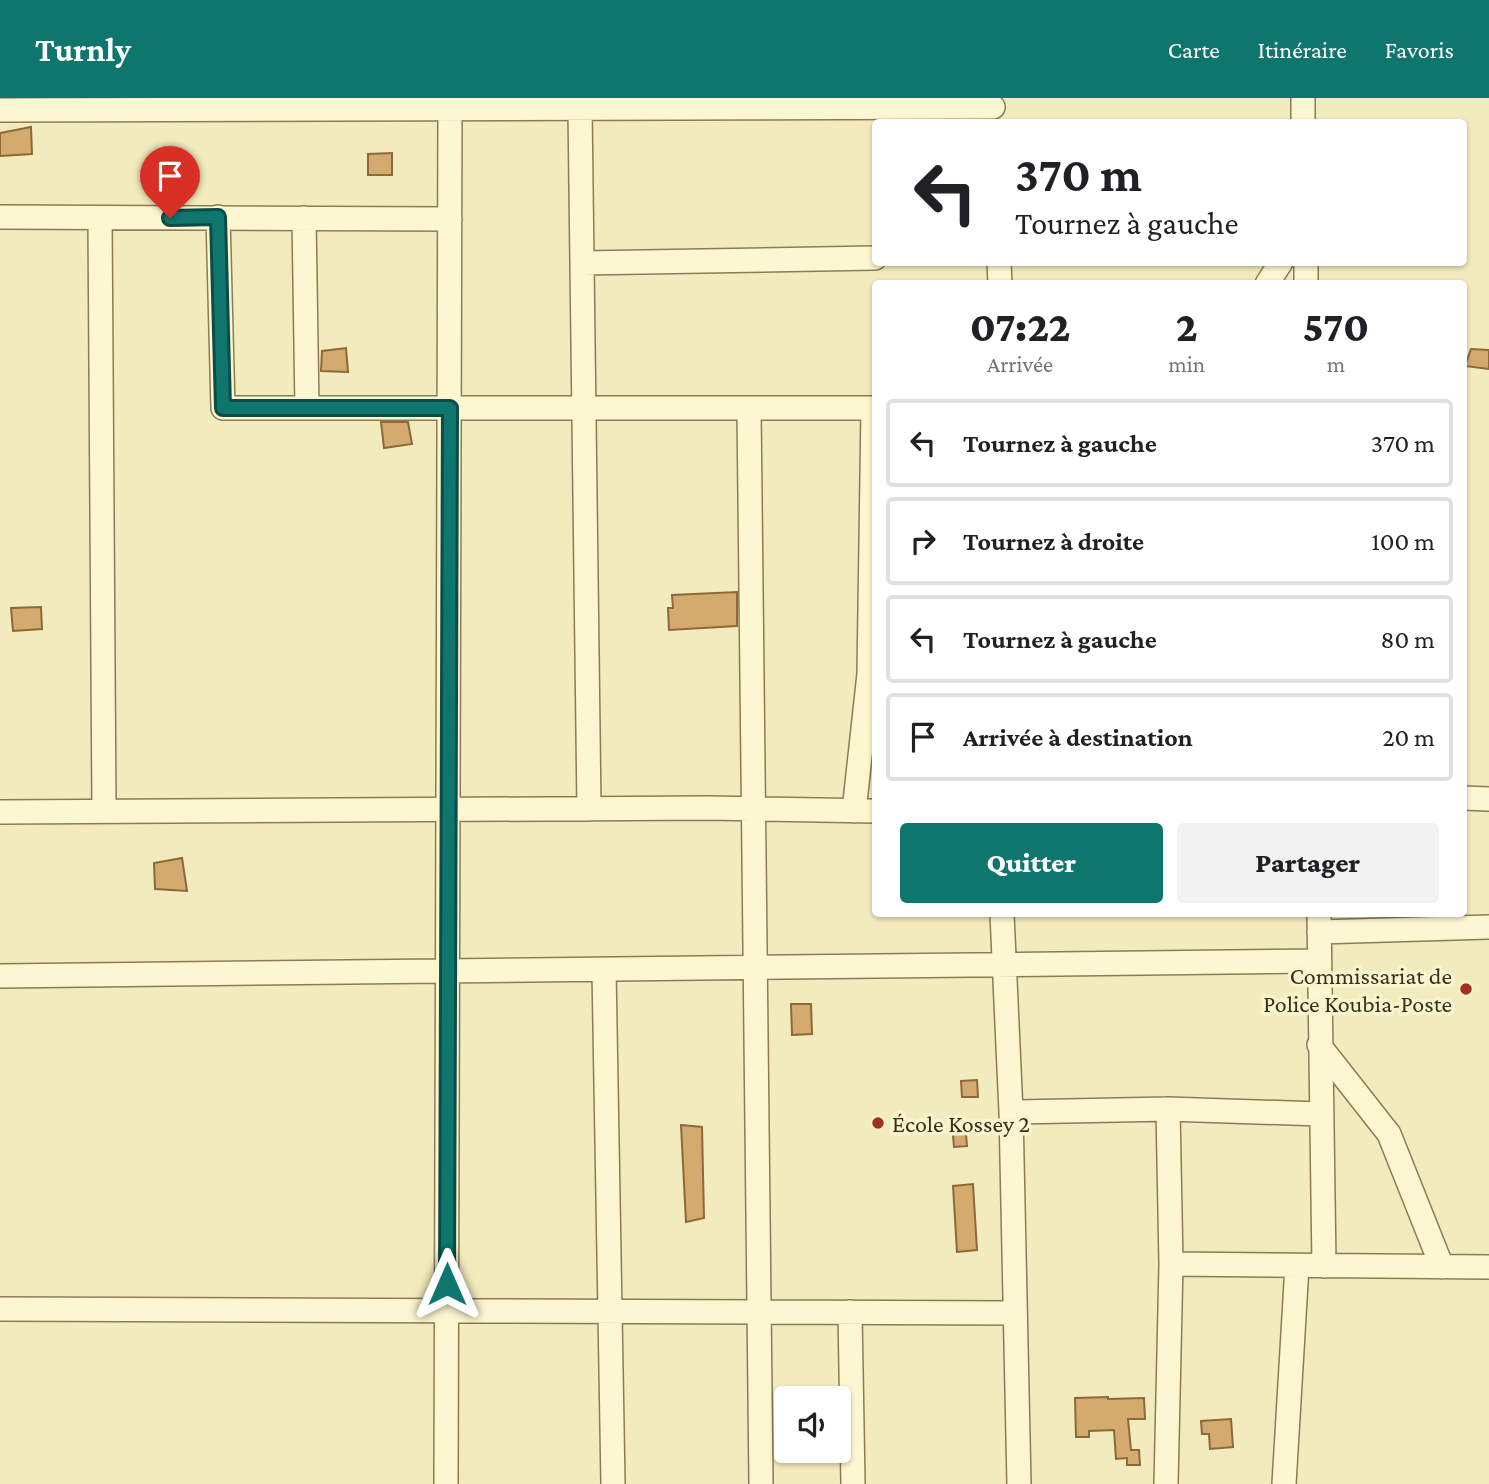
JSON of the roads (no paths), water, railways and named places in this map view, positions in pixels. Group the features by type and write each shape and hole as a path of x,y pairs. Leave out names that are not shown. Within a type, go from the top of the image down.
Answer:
{"street":[{"path":"1303,98 1303,119"},
{"path":"0,110 442,103 580,108 800,103 994,109"},
{"path":"442,103 450,219 446,1484"},
{"path":"580,108 589,809"},
{"path":"0,217 450,219"},
{"path":"218,217 223,408 872,408"},
{"path":"100,218 104,811"},
{"path":"304,218 307,408"},
{"path":"582,263 872,258"},
{"path":"749,409 761,1484"},
{"path":"0,812 589,809 865,811 872,514"},
{"path":"1467,798 1489,799"},
{"path":"1002,917 1011,1112 1019,1484"},
{"path":"1324,1266 1319,923 1489,927"},
{"path":"0,976 1318,961"},
{"path":"604,970 613,1484"},
{"path":"1319,1045 1389,1134 1442,1267"},
{"path":"1011,1112 1168,1110 1320,1114"},
{"path":"1166,1484 1171,1264 1168,1110"},
{"path":"1171,1264 1489,1267"},
{"path":"1284,1484 1297,1266"},
{"path":"0,1309 1014,1313"},
{"path":"850,1312 853,1484"}],"place":[{"name":"Commissariat de Police Koubia-Poste","path":"1466,989"},
{"name":"École Kossey 2","path":"878,1123"}]}
